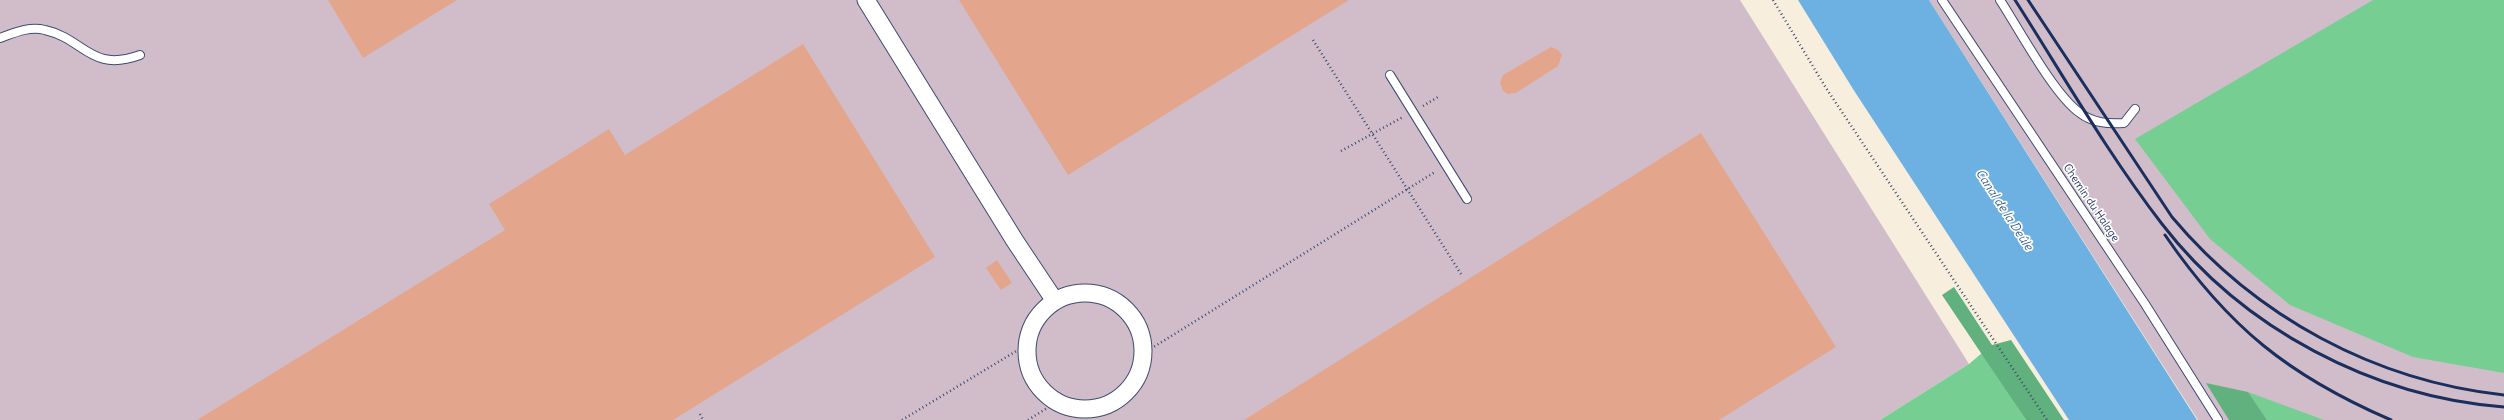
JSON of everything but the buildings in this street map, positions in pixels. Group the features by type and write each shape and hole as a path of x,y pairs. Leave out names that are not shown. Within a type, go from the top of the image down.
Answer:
{"street":[{"path":"866,0 1015,241 1055,301"},
{"path":"1083,293 1106,297 1119,304 1132,316 1140,332 1144,353 1140,373 1132,387 1118,400 1102,407 1078,409 1057,402 1046,395 1036,382 1029,366 1028,344 1034,323 1040,314 1055,301 1068,295 1083,293"}],"lane":[{"name":"Chemin du Halage","path":"1942,0 2145,304 2218,420"},
{"path":"2000,0 2064,98 2080,113 2091,120 2109,124 2124,123 2135,109"},
{"path":"0,38 22,30 44,30 69,41 88,54 108,61 125,61 140,55"},
{"path":"1390,75 1467,199"}],"path":[{"path":"1773,0 1826,88 2047,420"},
{"path":"1313,40 1461,274"},
{"path":"1341,151 1438,97"},
{"path":"1144,353 1446,166"},
{"path":"902,420 1028,344"},
{"path":"1028,420 1057,402"},
{"path":"700,414 703,420"}],"shaded area":[{"path":"0,0 1740,0 1969,364 1880,420 0,420"},
{"path":"1929,0 2504,0 2504,420 2198,420"}],"green space":[{"path":"2373,0 2504,0 2504,373 2413,357 2290,305 2210,239 2135,139"},
{"path":"1954,287 1992,345 2011,340 2064,420 2026,420 1942,295"},
{"path":"1982,353 2026,420 1880,420 1969,364"},
{"path":"2206,383 2248,392 2267,420 2229,420"},
{"path":"2248,392 2324,420 2267,420"}],"water":[{"name":"Canal de la Deûle","path":"1798,0 1929,0 2197,420 2069,420 1853,89"}],"railway":[{"path":"2015,0 2104,142 2142,197 2162,224 2195,262 2231,295 2271,325 2314,351 2360,372 2407,389 2455,401 2504,407"},
{"path":"2028,0 2172,217 2205,253 2241,285 2280,314 2321,338 2364,359 2410,375 2456,387 2504,395"},
{"path":"2165,235 2189,268 2213,297 2263,346 2291,366 2322,385 2391,420"}]}
